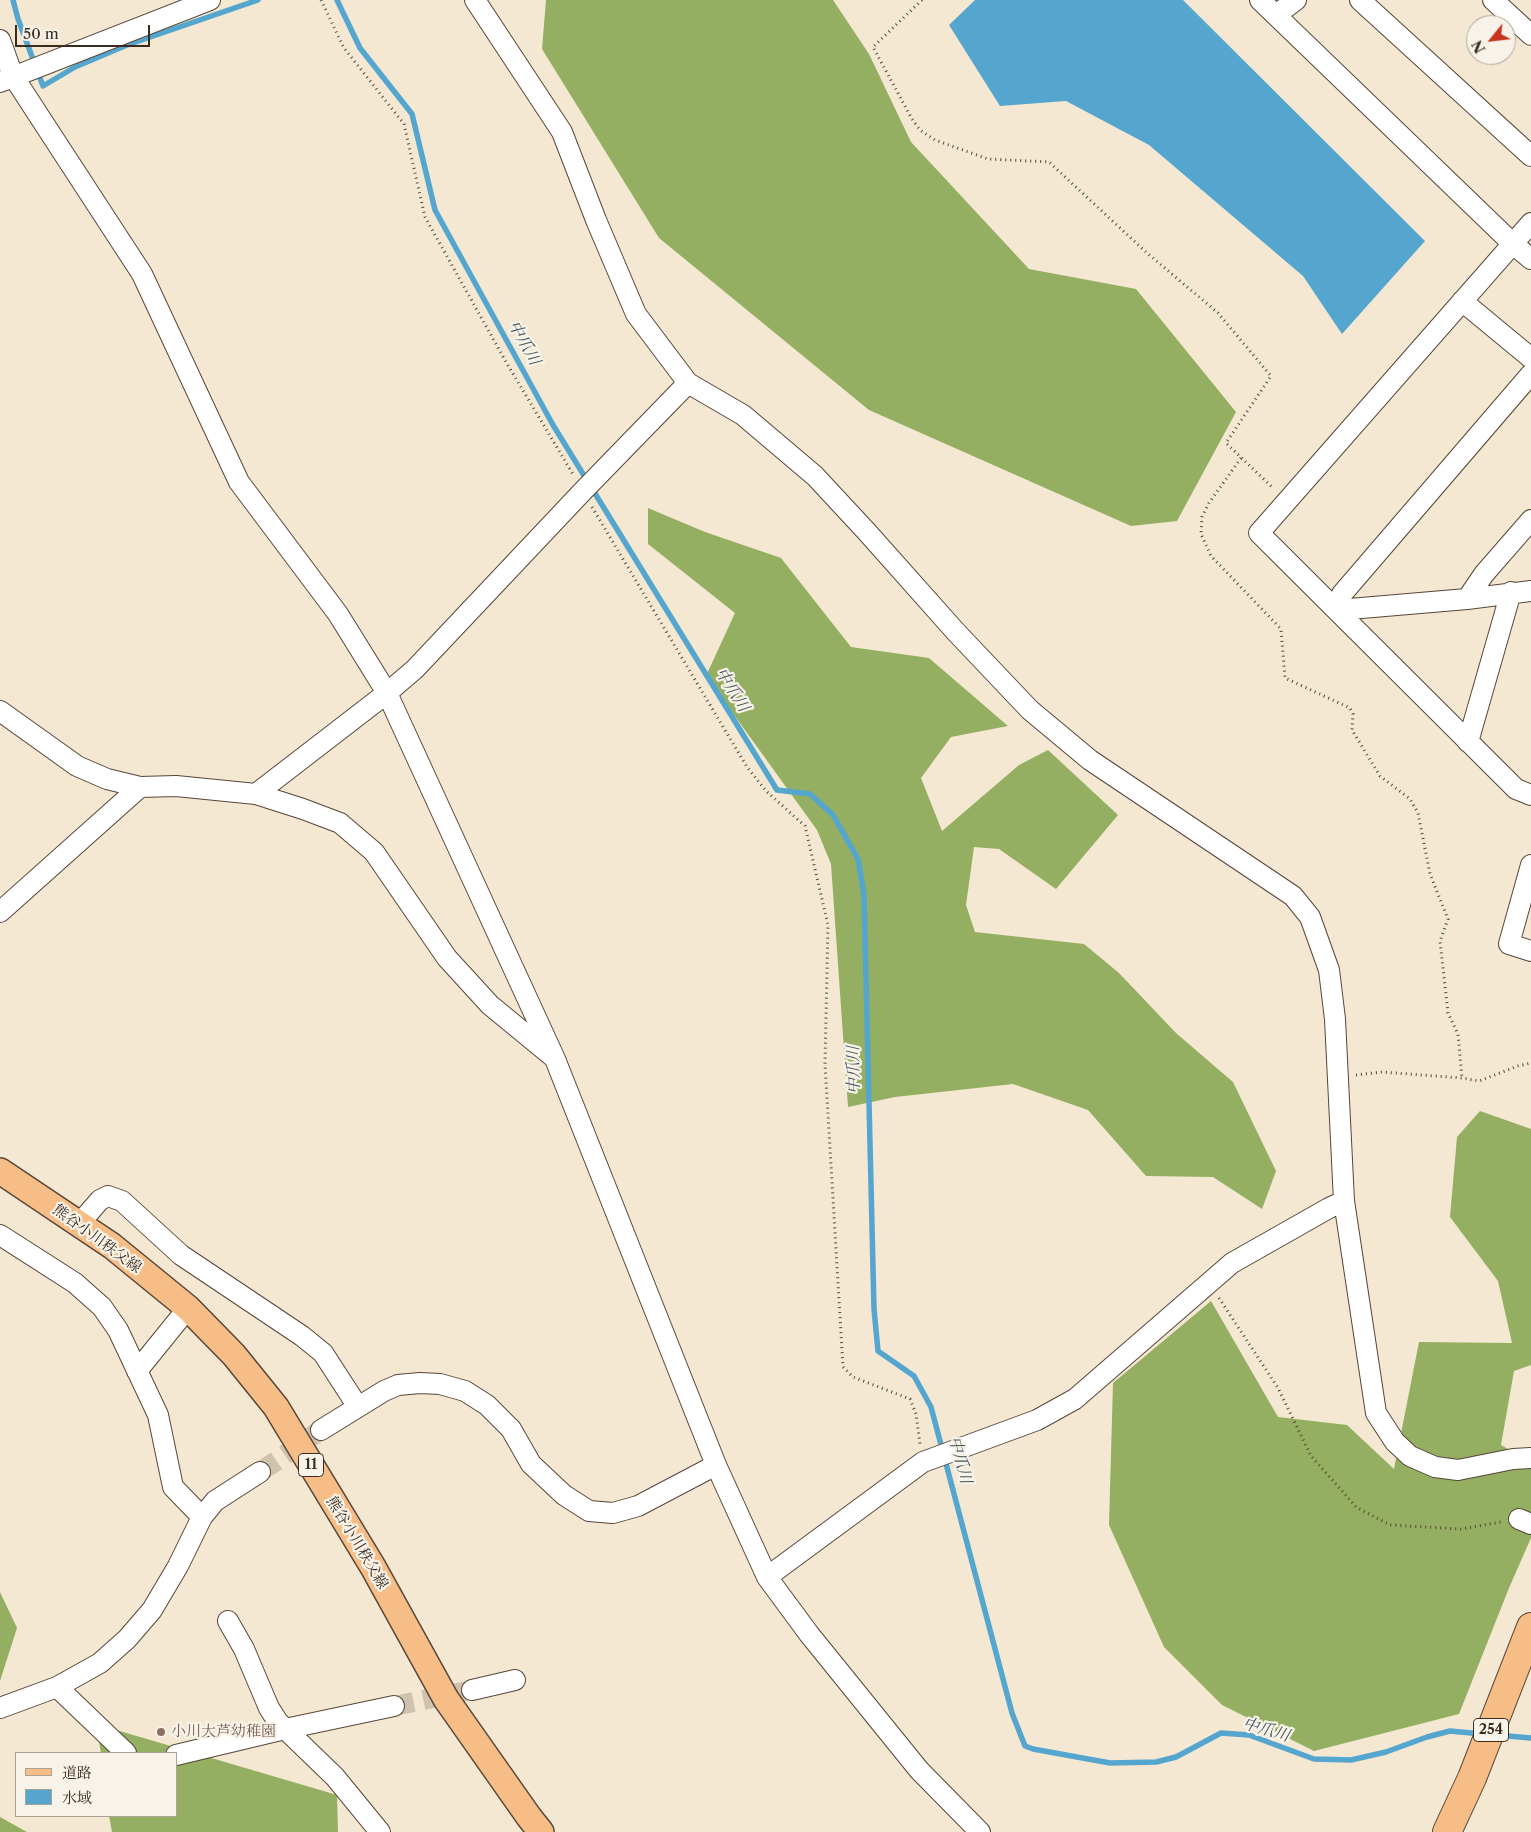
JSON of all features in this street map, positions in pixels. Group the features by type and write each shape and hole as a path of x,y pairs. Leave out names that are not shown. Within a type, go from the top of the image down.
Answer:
{"highway":[{"name":"254","path":"1447,1832 1472,1778 1531,1627"}],"main road":[{"name":"熊谷小川秩父線","path":"0,1171 112,1246 188,1308 234,1355 276,1407 373,1567 446,1699 541,1832"}],"street":[{"path":"7,79 210,0"},
{"path":"475,0 562,132 596,220 636,314 688,383 743,414 815,476 868,532 956,632 1030,710 1090,760 1293,896 1310,917 1329,970 1335,1019 1344,1201 1376,1413 1395,1442 1410,1456 1435,1467 1458,1470 1512,1459 1531,1458"},
{"path":"1260,0 1512,244 1531,258"},
{"path":"1276,15 1296,0"},
{"path":"1360,0 1531,156"},
{"path":"1493,0 1531,35"},
{"path":"0,40 7,79 142,274 239,482 338,614 387,693 555,1059 716,1465 767,1577 809,1634 919,1770 980,1832"},
{"path":"1531,223 1259,534 1338,610 1468,742 1516,788 1531,795"},
{"path":"1462,301 1531,358"},
{"path":"1338,610 1342,594 1531,374"},
{"path":"256,794 387,693 415,669 688,383"},
{"path":"1468,598 1484,574 1531,520"},
{"path":"1338,610 1521,592 1468,742"},
{"path":"0,711 77,766 107,779 140,787 176,786 256,794 340,823 374,852 448,958 490,1005 555,1059"},
{"path":"0,912 140,787"},
{"path":"1531,865 1509,944 1531,951"},
{"path":"79,1224 100,1200 108,1196 122,1201 181,1255 302,1336 323,1353 358,1407"},
{"path":"767,1577 923,1462 1037,1420 1075,1400 1232,1263 1328,1208 1344,1201"},
{"path":"0,1235 75,1283 102,1307 118,1330 158,1415 173,1488 202,1517"},
{"path":"138,1371 188,1308"},
{"path":"321,1430 384,1391 398,1385 440,1384 464,1391 487,1406 510,1429 531,1464 564,1495 589,1511 613,1513 638,1506 716,1465"},
{"path":"0,1708 57,1688 100,1663 127,1640 152,1610 178,1566 202,1517 215,1501 260,1472"},
{"path":"228,1620 244,1649 269,1708 278,1722 335,1777 380,1832"},
{"path":"472,1690 514,1680"},
{"path":"57,1688 125,1752"},
{"path":"178,1755 284,1729 394,1706"}],"path":[{"path":"321,0 344,48 404,124 425,217 506,362 747,767 766,791 804,826 828,925 825,1064 843,1367 853,1377 910,1399 916,1414 923,1462"},
{"path":"922,0 873,47 912,119 920,130 935,140 988,159 1049,162 1147,253 1218,313 1271,376 1226,443 1287,501"},
{"path":"1241,458 1209,503 1202,517 1201,534 1212,556 1281,629 1285,678 1350,708 1353,714 1352,730 1380,776 1410,799 1418,813 1430,874 1448,919 1440,941 1448,1013 1458,1034 1462,1078"},
{"path":"1338,1077 1382,1072 1479,1081 1531,1063"},
{"path":"1209,1283 1278,1388 1311,1456 1356,1506 1390,1525 1461,1529 1525,1521"}],"green space":[{"path":"546,0 833,0 869,54 911,142 1029,269 1136,289 1236,412 1177,521 1131,526 869,410 659,238 542,49"},
{"path":"648,508 705,532 781,558 851,647 929,658 1008,726 951,737 921,778 942,831 1019,765 1048,750 1118,815 1056,889 999,849 974,847 966,905 975,932 1084,944 1119,973 1176,1033 1233,1082 1276,1171 1262,1209 1213,1177 1146,1176 1088,1110 1013,1084 895,1097 848,1107 831,864 817,830 706,676 735,613 648,544"},
{"path":"1480,1111 1531,1129 1531,1365 1514,1371 1501,1445 1531,1462 1531,1538 1459,1714 1314,1751 1222,1705 1164,1647 1109,1525 1113,1383 1211,1301 1278,1417 1347,1425 1394,1469 1419,1342 1512,1343 1498,1281 1450,1217 1457,1137"},
{"path":"0,1592 17,1628 0,1681"},
{"path":"96,1724 337,1795 338,1832 112,1832 109,1817 178,1817 178,1752 101,1752"},
{"path":"0,1817 27,1832 0,1832"}],"water":[{"path":"975,0 1183,0 1425,241 1342,334 1303,276 1149,145 1066,101 1000,106 949,25"}],"waterway":[{"name":"中爪川","path":"13,0 18,19 43,86 75,67 127,45 258,0"},
{"name":"中爪川","path":"337,0 360,48 412,114 435,210 553,425 777,790 810,794 833,815 858,859 864,895 874,1309 878,1351 914,1376 931,1407 1012,1713 1025,1746 1110,1763 1156,1762 1176,1757 1221,1733 1249,1735 1314,1759 1351,1760 1386,1752 1450,1731 1482,1734"},
{"name":"中爪川","path":"1496,1735 1531,1738"}],"tunnel":[{"path":"260,1472 321,1430"},
{"path":"394,1706 472,1690"}],"place":[{"name":"小川大芦幼稚園","path":"161,1732"}]}
